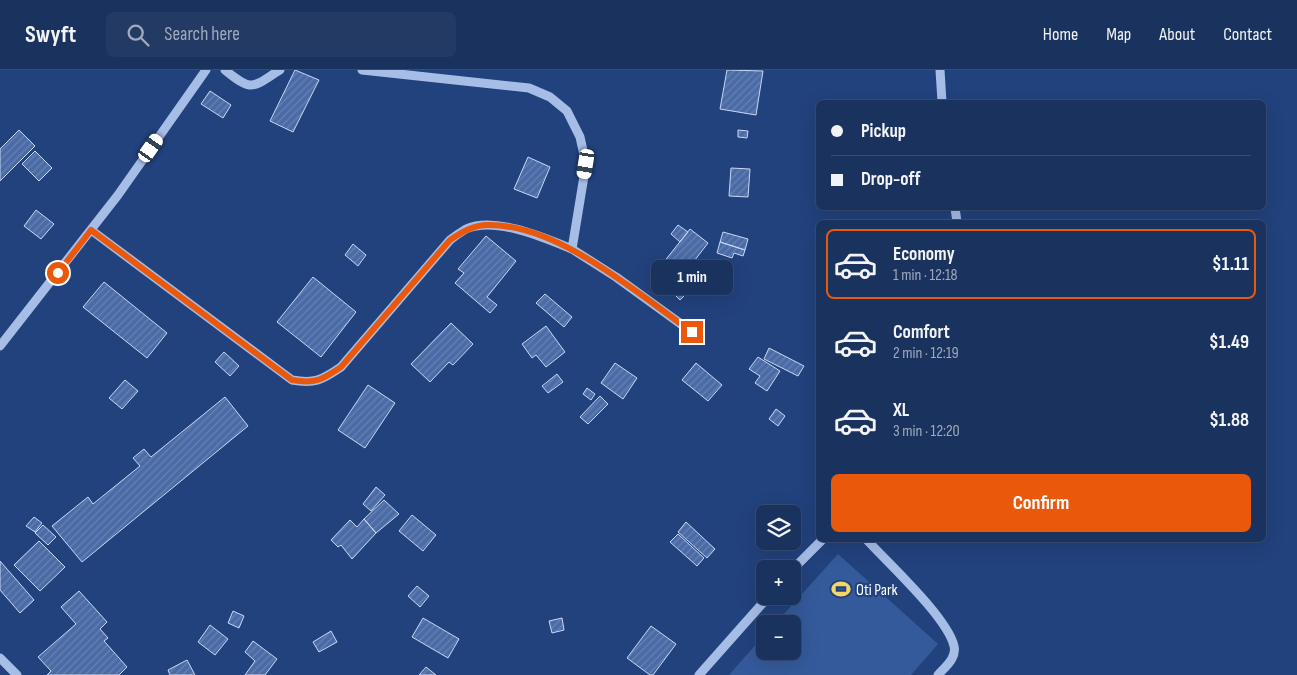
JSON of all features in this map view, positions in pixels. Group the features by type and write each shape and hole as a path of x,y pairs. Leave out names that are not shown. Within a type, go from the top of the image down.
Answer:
{"street":[{"path":"0,346 91,230 206,70"},
{"path":"224,70 241,83 252,86 261,84 280,70"},
{"path":"362,70 529,88 550,97 567,110 580,136 586,164 572,249"},
{"path":"940,70 942,100"},
{"path":"91,230 292,380 306,382 322,380 341,367 450,240 468,228 488,225 516,229 572,249 616,277 692,332"},
{"path":"801,561 820,542"},
{"path":"869,542 914,590 945,627 955,647 952,659 938,675"},
{"path":"698,675 761,605"},
{"path":"0,658 16,675"}],"shaded area":[{"name":"Oti Park","path":"838,554 938,644 911,675 729,675 756,644 756,660 801,660 801,615 783,615 792,605 801,605 801,595"}],"building":[{"path":"295,70 319,80 293,132 270,121"},
{"path":"727,70 763,71 756,115 720,109"},
{"path":"210,91 231,105 223,118 201,104"},
{"path":"19,130 35,146 0,181 0,149"},
{"path":"738,130 748,131 747,138 738,137"},
{"path":"35,151 52,168 39,181 22,164"},
{"path":"528,157 550,167 537,198 514,189"},
{"path":"731,168 750,169 748,197 729,196"},
{"path":"36,210 54,224 41,239 24,226"},
{"path":"678,225 688,232 680,242 671,234"},
{"path":"690,229 708,243 671,291 652,277"},
{"path":"723,232 748,239 745,250 720,242"},
{"path":"486,236 516,261 487,297 497,305 490,313 455,283 464,273 458,269"},
{"path":"720,242 745,250 743,256 734,253 732,258 717,253"},
{"path":"353,244 366,255 358,266 345,255"},
{"path":"687,270 694,276 684,287 689,291 680,300 671,291"},
{"path":"313,277 356,312 321,357 277,322"},
{"path":"104,282 167,333 147,358 83,307"},
{"path":"545,294 572,317 564,327 536,303"},
{"path":"451,323 473,344 453,365 449,362 430,382 411,364"},
{"path":"546,326 565,352 546,367 536,355 532,358 522,344"},
{"path":"769,348 804,366 798,376 764,359"},
{"path":"224,352 239,366 230,376 215,362"},
{"path":"758,357 780,371 767,391 755,383 760,376 749,369"},
{"path":"615,363 637,378 623,399 601,383"},
{"path":"696,363 722,385 708,401 682,380"},
{"path":"557,374 563,382 548,393 542,386"},
{"path":"125,380 138,391 122,409 109,398"},
{"path":"368,385 395,403 365,448 338,430"},
{"path":"587,388 595,394 591,400 583,394"},
{"path":"600,396 608,404 588,424 580,417"},
{"path":"225,397 248,426 82,562 52,526 88,497 93,504 140,466 133,458 144,449 151,457"},
{"path":"776,409 785,416 778,426 769,419"},
{"path":"376,487 385,495 371,511 363,504"},
{"path":"384,500 399,514 376,533 364,519"},
{"path":"412,515 436,535 423,551 399,531"},
{"path":"34,517 42,523 35,532 26,526"},
{"path":"364,519 376,533 352,559 341,545 338,547 331,540 350,520 357,527"},
{"path":"686,522 715,549 707,558 678,532"},
{"path":"43,525 56,537 48,545 35,533"},
{"path":"678,534 704,558 697,566 670,542"},
{"path":"39,541 65,567 40,591 14,565"},
{"path":"0,561 34,600 20,613 0,590"},
{"path":"417,586 429,596 420,607 408,596"},
{"path":"79,591 107,622 100,629 108,638 104,641 127,667 119,675 47,675 51,671 38,657 76,624 61,607"},
{"path":"233,611 244,616 239,628 228,623"},
{"path":"423,618 459,639 448,658 412,637"},
{"path":"562,618 564,630 552,633 549,621"},
{"path":"210,625 228,639 215,655 198,642"},
{"path":"651,626 676,644 653,675 650,675 627,658"},
{"path":"331,631 337,642 319,652 313,642"},
{"path":"253,641 277,659 265,675 245,675 255,661 245,652"},
{"path":"187,660 195,675 170,675 168,670"},
{"path":"426,667 436,675 419,675"}],"place":[{"name":"Oti Park","path":"841,589"}],"route":[{"path":"58,273 91,230 292,380 306,382 322,380 341,367 450,240 468,228 488,225 516,229 572,249 616,277 692,332"}]}
